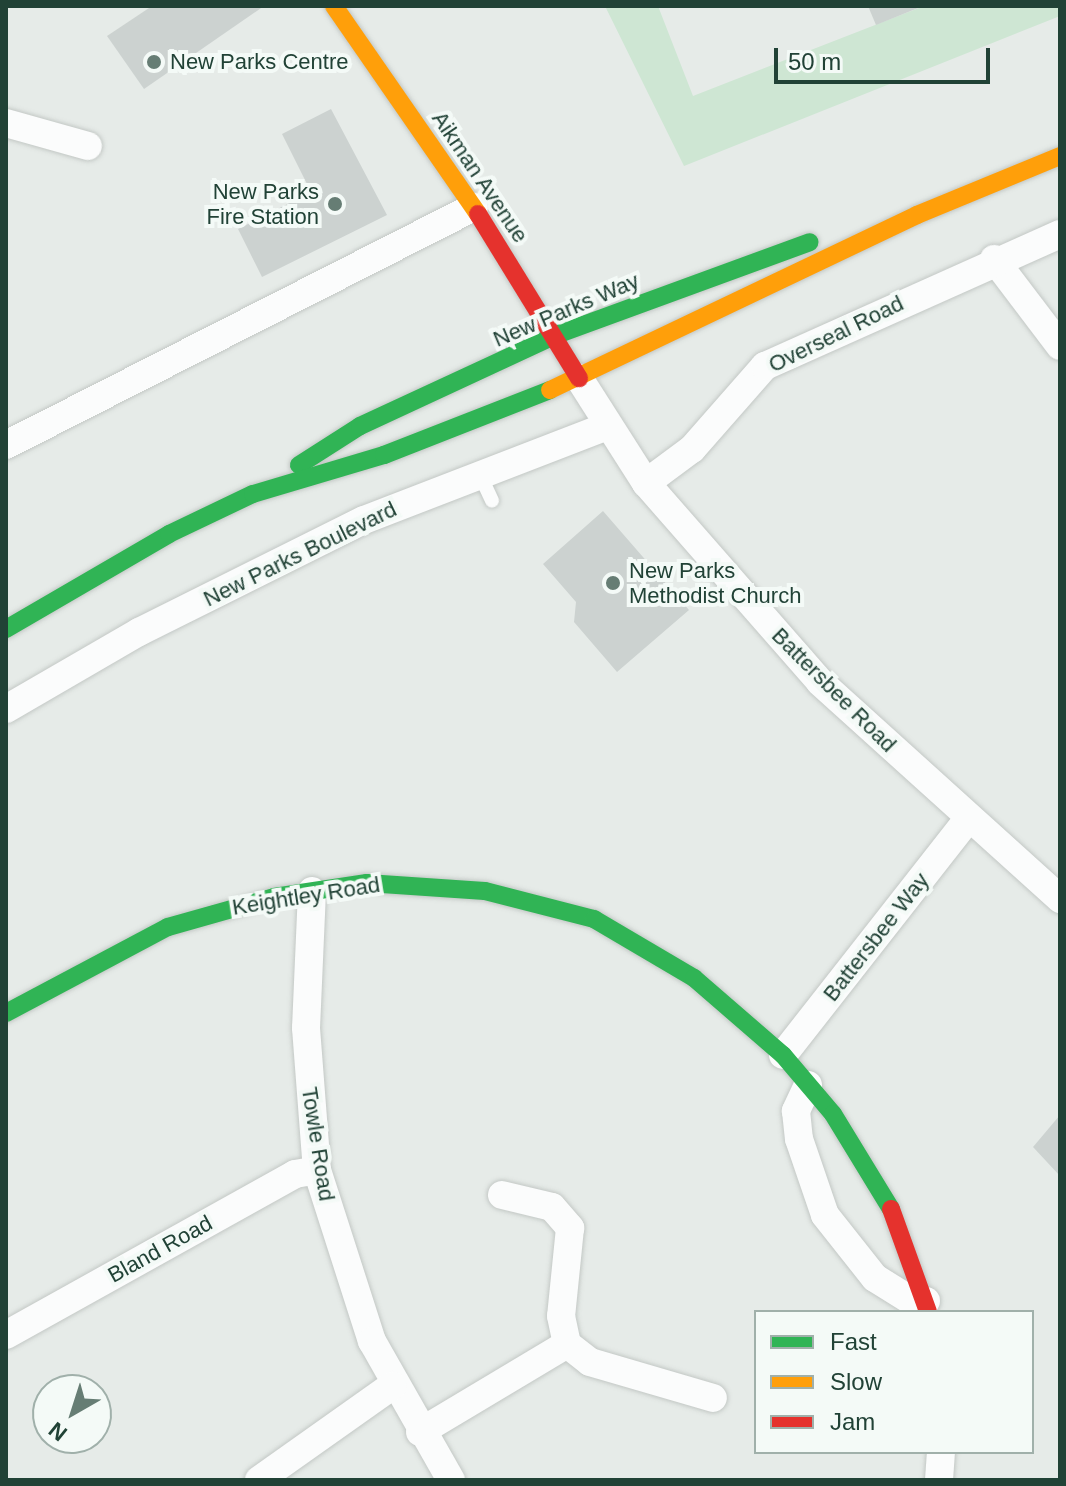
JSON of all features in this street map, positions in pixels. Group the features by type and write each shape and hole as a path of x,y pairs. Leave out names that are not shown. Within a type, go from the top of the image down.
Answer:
{"main road":[{"name":"Aikman Avenue","path":"334,6 474,207 556,335 579,378"},
{"name":"New Parks Way","path":"253,494 384,455 579,378 917,215 1060,156"},
{"name":"New Parks Way","path":"6,629 169,534 253,494 360,426 556,335 811,242 917,215"},
{"name":"Keightley Road","path":"6,1013 168,927 312,891 428,883 594,919 694,978 783,1055 877,1181 927,1306"}],"street":[{"path":"6,123 88,146"},
{"path":"6,445 474,207"},
{"name":"Overseal Road","path":"646,483 692,449 765,366 994,259 1060,234"},
{"path":"994,259 1060,346"},
{"name":"Battersbee Road","path":"579,378 646,483 820,682 1060,899"},
{"name":"New Parks Boulevard","path":"6,709 139,632 350,527 486,489 607,426"},
{"name":"Battersbee Way","path":"783,1055 969,818"},
{"name":"Towle Road","path":"312,891 306,1028 317,1170 353,1294 392,1386 446,1479"},
{"name":"Keightley Road","path":"808,1085 796,1111 799,1139 825,1215 875,1278 912,1301 927,1306"},
{"name":"Bland Road","path":"6,1335 295,1174 317,1170"},
{"path":"502,1195 552,1207 570,1228 561,1316 567,1344 590,1362 713,1398"},
{"path":"420,1432 567,1344"},
{"path":"259,1480 392,1386"},
{"path":"939,1480 941,1454"}],"green space":[{"path":"605,6 658,6 693,96 924,6 1060,6 1060,16 684,166"}],"building":[{"name":"New Parks Centre","path":"152,6 264,6 144,89 107,36"},
{"path":"868,6 923,6 876,25"},
{"name":"New Parks Fire Station","path":"331,109 387,215 262,277 238,229 311,192 282,134"},
{"name":"New Parks Methodist Church","path":"603,511 689,610 617,672 574,622 576,602 543,564"},
{"path":"1060,1115 1060,1176 1033,1147"}],"traffic: fast":[{"path":"299,465 360,426 556,335 810,242"},
{"path":"6,629 169,534 253,494 384,455 550,390"},
{"path":"6,1013 168,927 274,897 367,883 485,891 594,919 694,978 783,1055 833,1114 891,1209"}],"traffic: slow":[{"path":"334,6 478,214"},
{"path":"550,390 917,215 1060,156"}],"traffic: jam":[{"path":"478,214 579,378"},
{"path":"891,1209 927,1310"}],"place":[{"name":"New Parks Centre","path":"154,62"},
{"name":"New Parks Fire Station","path":"335,204"},
{"name":"New Parks Methodist Church","path":"613,583"}]}
